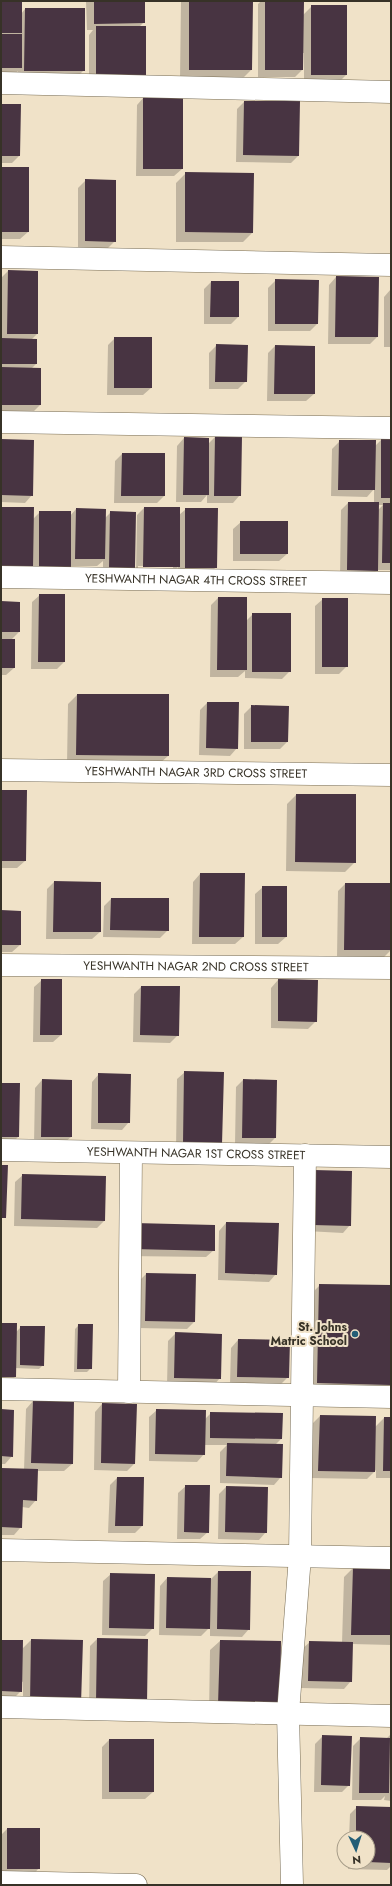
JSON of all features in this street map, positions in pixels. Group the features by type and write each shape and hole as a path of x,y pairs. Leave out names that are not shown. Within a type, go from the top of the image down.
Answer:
{"street":[{"path":"1,83 391,92"},
{"path":"1,257 391,264"},
{"path":"1,422 391,428"},
{"name":"YESHWANTH NAGAR 4TH CROSS STREET","path":"1,577 391,583"},
{"name":"YESHWANTH NAGAR 3RD CROSS STREET","path":"1,770 391,775"},
{"name":"YESHWANTH NAGAR 2ND CROSS STREET","path":"1,965 391,968"},
{"name":"YESHWANTH NAGAR 1ST CROSS STREET","path":"1,1150 391,1157"},
{"path":"129,1392 132,1153"},
{"path":"292,1885 288,1713 300,1556 305,1155"},
{"path":"1,1389 391,1397"},
{"path":"1,1550 391,1558"},
{"path":"1,1707 391,1716"},
{"path":"1,1882 136,1885"}],"building":[{"path":"1,1 22,1 22,33 1,33"},
{"path":"94,1 145,1 145,23 94,24"},
{"path":"189,1 253,1 252,70 189,70"},
{"path":"265,1 304,1 303,70 265,70"},
{"path":"311,5 347,5 347,75 311,75"},
{"path":"25,8 85,8 85,71 24,71"},
{"path":"96,26 146,26 146,75 96,75"},
{"path":"1,34 22,34 22,68 1,68"},
{"path":"143,96 183,97 183,169 143,169"},
{"path":"244,101 300,101 299,156 243,155"},
{"path":"1,104 21,104 20,156 1,156"},
{"path":"1,167 29,167 29,232 1,232"},
{"path":"185,172 254,173 253,233 185,232"},
{"path":"85,179 116,180 116,242 85,241"},
{"path":"8,270 38,271 38,334 7,334"},
{"path":"336,276 379,277 378,337 335,337"},
{"path":"275,279 319,280 318,324 275,324"},
{"path":"211,281 239,281 239,317 210,317"},
{"path":"114,337 152,337 152,388 114,388"},
{"path":"1,338 37,339 37,364 1,364"},
{"path":"216,344 248,345 247,382 215,382"},
{"path":"275,345 315,346 315,394 274,394"},
{"path":"1,367 41,368 41,405 1,405"},
{"path":"215,436 242,436 241,496 214,496"},
{"path":"184,437 209,438 209,495 183,495"},
{"path":"381,438 391,438 391,498 381,498"},
{"path":"1,439 34,440 33,496 1,495"},
{"path":"339,440 376,440 375,490 338,490"},
{"path":"122,453 165,453 165,496 121,496"},
{"path":"348,502 379,502 378,571 347,570"},
{"path":"383,503 391,503 391,563 382,563"},
{"path":"1,507 34,507 33,568 1,568"},
{"path":"144,507 180,507 180,567 143,567"},
{"path":"76,508 106,509 105,559 75,559"},
{"path":"185,508 218,508 217,568 185,568"},
{"path":"39,511 71,511 71,570 39,570"},
{"path":"110,511 136,512 135,568 109,568"},
{"path":"240,521 288,521 288,554 240,554"},
{"path":"39,594 65,594 65,662 38,662"},
{"path":"218,597 247,597 247,670 217,670"},
{"path":"322,598 348,598 348,667 322,667"},
{"path":"1,601 20,602 20,632 1,632"},
{"path":"252,613 291,613 291,672 252,672"},
{"path":"1,639 15,639 15,668 1,668"},
{"path":"77,694 169,694 169,756 76,755"},
{"path":"207,702 239,702 238,749 206,748"},
{"path":"251,705 289,706 288,742 251,742"},
{"path":"1,790 27,790 26,861 1,861"},
{"path":"296,794 356,794 356,863 295,862"},
{"path":"200,873 245,873 244,937 199,937"},
{"path":"54,881 101,882 101,932 53,932"},
{"path":"345,883 391,883 391,950 344,950"},
{"path":"262,886 287,886 287,937 262,937"},
{"path":"111,898 169,898 169,931 110,930"},
{"path":"1,910 21,911 21,945 1,945"},
{"path":"41,979 62,979 62,1035 40,1035"},
{"path":"278,979 318,980 317,1022 278,1021"},
{"path":"141,986 180,986 179,1036 140,1035"},
{"path":"184,1071 224,1072 222,1144 183,1143"},
{"path":"98,1073 131,1074 130,1123 98,1123"},
{"path":"42,1079 72,1080 72,1137 41,1137"},
{"path":"243,1079 277,1080 276,1138 242,1138"},
{"path":"1,1083 20,1083 19,1137 1,1137"},
{"path":"1,1165 8,1165 6,1218 1,1218"},
{"path":"314,1170 352,1171 351,1226 313,1225"},
{"path":"22,1174 106,1176 105,1221 21,1219"},
{"path":"226,1222 279,1223 277,1275 225,1273"},
{"path":"134,1223 215,1225 215,1251 133,1249"},
{"path":"146,1273 196,1274 195,1322 145,1321"},
{"name":"St. Johns Matric School","path":"319,1284 391,1285 391,1385 317,1383"},
{"path":"1,1323 17,1323 16,1377 1,1377"},
{"path":"78,1324 93,1324 92,1369 77,1369"},
{"path":"20,1326 45,1326 44,1366 20,1365"},
{"path":"175,1332 222,1334 221,1379 174,1378"},
{"path":"238,1339 290,1340 289,1378 237,1377"},
{"path":"33,1400 74,1401 73,1464 31,1463"},
{"path":"102,1403 137,1404 135,1464 101,1463"},
{"path":"1,1409 14,1410 13,1457 1,1456"},
{"path":"156,1409 206,1410 205,1455 155,1454"},
{"path":"210,1412 283,1413 282,1439 210,1438"},
{"path":"320,1415 376,1416 375,1472 318,1471"},
{"path":"384,1417 391,1417 391,1471 383,1471"},
{"path":"227,1443 283,1444 282,1478 226,1476"},
{"path":"1,1468 38,1469 37,1501 23,1500 22,1528 1,1527"},
{"path":"117,1477 144,1477 143,1526 115,1526"},
{"path":"185,1485 210,1485 209,1533 184,1532"},
{"path":"226,1486 268,1487 267,1533 225,1532"},
{"path":"353,1567 391,1567 391,1635 351,1635"},
{"path":"218,1571 251,1571 250,1630 217,1629"},
{"path":"110,1573 155,1574 154,1629 109,1628"},
{"path":"167,1577 211,1578 210,1629 166,1628"},
{"path":"97,1638 148,1639 147,1703 96,1702"},
{"path":"31,1639 83,1640 81,1704 30,1703"},
{"path":"1,1640 23,1640 22,1692 1,1691"},
{"path":"220,1640 281,1641 280,1707 218,1705"},
{"path":"309,1641 353,1642 352,1682 308,1681"},
{"path":"322,1735 352,1736 350,1786 321,1785"},
{"path":"360,1737 390,1738 389,1793 359,1793"},
{"path":"109,1739 154,1739 154,1792 109,1792"},
{"path":"356,1806 391,1807 391,1863 376,1862 376,1830 356,1830"},
{"path":"7,1828 40,1828 40,1869 7,1869"}],"place":[{"name":"St. Johns Matric School","path":"355,1334"}]}
